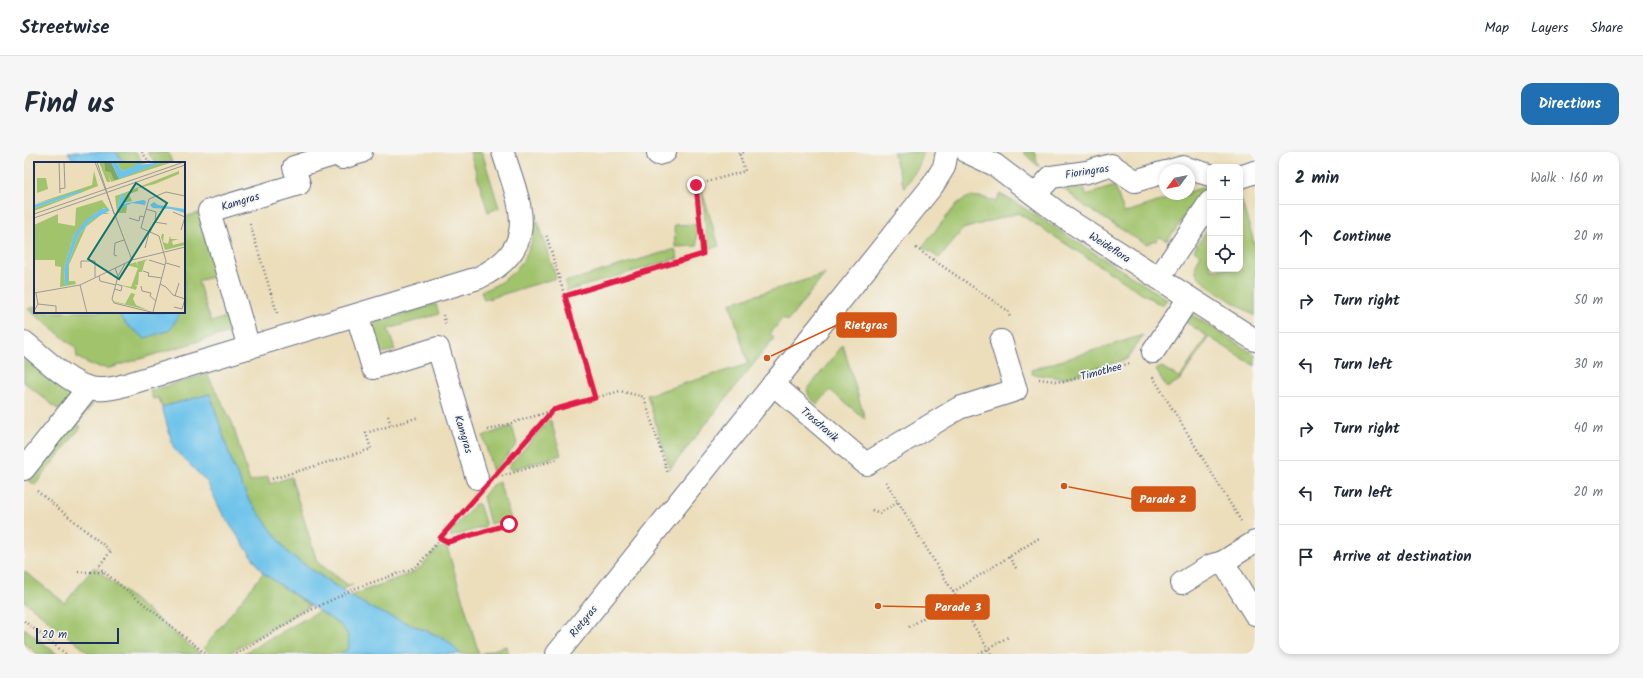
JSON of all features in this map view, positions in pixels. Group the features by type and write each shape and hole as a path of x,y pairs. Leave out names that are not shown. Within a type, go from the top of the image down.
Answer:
{"street":[{"name":"Kamgras","path":"249,348 209,211 299,184 294,167 347,152"},
{"path":"24,342 72,381 88,388 102,390 118,387 249,348 284,336 478,278 492,271 506,261 516,246 521,230 522,215 503,152"},
{"path":"658,152 658,154 665,152"},
{"name":"Rietgras","path":"559,653 933,185 944,167 947,152"},
{"name":"Weideflora","path":"967,152 995,165 1065,218 1255,340"},
{"name":"Fioringras","path":"1035,195 1051,177 1087,172 1111,165 1135,181 1159,174"},
{"path":"1195,171 1207,174"},
{"path":"1243,176 1255,172"},
{"path":"1159,278 1207,206"},
{"path":"1144,357 1189,298"},
{"name":"Kamgras","path":"357,315 373,368 438,348 476,487"},
{"path":"1006,332 1024,384"},
{"name":"Trosdravik","path":"773,384 866,464 959,408 1024,384"},
{"path":"24,469 88,388"},
{"path":"1182,583 1212,565 1223,562 1255,543"},
{"path":"1223,562 1255,614"}],"path":[{"path":"142,152 149,162"},
{"path":"565,296 703,254 696,185 745,171 739,153 744,152"},
{"path":"243,200 284,336"},
{"path":"546,231 595,398"},
{"path":"916,248 1008,310 1006,332"},
{"name":"Timothee","path":"1024,384 1064,382 1144,357"},
{"path":"1151,374 1255,543"},
{"path":"486,430 620,391 644,397 668,477"},
{"path":"553,410 498,472 503,477 559,460"},
{"path":"388,416 391,425"},
{"path":"272,479 371,449 366,432 419,417"},
{"path":"887,483 992,654"},
{"path":"236,654 305,613 356,588 418,564 440,538 476,487"},
{"path":"36,490 111,551 98,567 206,654"},
{"path":"872,510 880,513 898,502"},
{"path":"440,538 448,542 509,524"},
{"path":"954,592 1039,538"},
{"path":"1009,557 1016,568"},
{"path":"78,572 104,572"},
{"path":"909,627 956,597"},
{"path":"24,621 66,654"},
{"path":"979,654 1008,637"}],"green space":[{"path":"116,152 135,152 143,162 124,162"},
{"path":"147,152 168,152 172,162 155,162"},
{"path":"470,152 482,152 499,208 488,212"},
{"path":"893,152 923,152 919,166 904,188"},
{"path":"1023,152 1034,152 1039,167"},
{"path":"1074,183 1076,190 1084,188 1086,195 1115,186 1124,213 1164,200 1195,200 1195,190 1207,186 1167,241 1160,237 1156,241 1147,244 1086,207 1061,187"},
{"path":"702,191 719,246 708,249"},
{"path":"1000,194 1167,299 1162,306 1018,213 963,229 939,258 922,247 957,204 966,198 971,197 985,198 996,202"},
{"path":"1243,206 1255,245 1255,316 1222,296 1199,277 1196,272 1196,268 1201,255 1194,250 1207,230 1207,272 1243,272"},
{"path":"198,213 215,274 215,276 198,281 211,322 227,317 232,331 110,368 105,368 85,362 77,357 76,348 28,309 34,307 34,313 118,313 128,326 185,313 185,217"},
{"path":"538,221 556,278 484,300 481,291 492,287 511,274 526,256 533,234 534,222"},
{"path":"696,224 697,246 675,247 674,225"},
{"path":"675,249 678,258 567,291 565,282"},
{"path":"825,274 788,321 783,318 770,334 774,338 670,469 647,395 748,364 730,303"},
{"path":"436,304 439,314 388,329 395,350 381,352 372,324"},
{"path":"1191,314 1255,355 1255,366 1209,337 1181,379 1167,388 1156,370 1162,367 1180,378 1207,336 1186,322"},
{"path":"1143,335 1127,359 1063,378 1032,374 1031,370"},
{"path":"843,345 865,419 830,390 817,405 809,396 807,390"},
{"path":"24,357 72,395 60,411 24,382"},
{"path":"207,374 232,422 250,482 268,476 270,484 291,477 317,562 348,585 354,584 342,590 289,554 248,498 233,466 210,394 162,407 159,398 153,399 150,391"},
{"path":"87,402 93,404 77,424 81,427 35,485 27,479"},
{"path":"549,420 551,421 561,455 511,470 508,467"},
{"path":"512,426 517,444 493,472 483,436"},
{"path":"499,482 511,519 490,524 483,497 492,485"},
{"path":"475,504 479,504 486,526 451,537 450,532"},
{"path":"447,547 479,654 460,654 446,639 375,610 350,596 412,573 421,567 438,548"},
{"path":"94,567 201,654 90,654 24,601 24,571 65,603"},
{"path":"263,573 310,606 228,654 211,654 204,648"},
{"path":"319,611 341,625 348,635 349,648 340,654 243,654"},
{"path":"24,628 57,654 37,654 24,643"},
{"path":"506,646 508,654 480,654"}],"water":[{"path":"68,152 116,152 124,162 74,162"},
{"path":"118,313 180,313 170,330 145,338 128,326"},
{"path":"210,394 233,466 248,498 289,554 350,596 375,610 446,639 460,654 340,654 349,648 348,635 341,625 263,573 222,513 207,482 174,449 162,407"}],"place":[{"name":"Rietgras","path":"767,358"},
{"name":"Parade 2","path":"1064,486"},
{"name":"Parade 3","path":"878,606"}],"route":[{"path":"509,524 448,542 440,538 553,410 595,398 565,296 703,254 696,185"}]}
